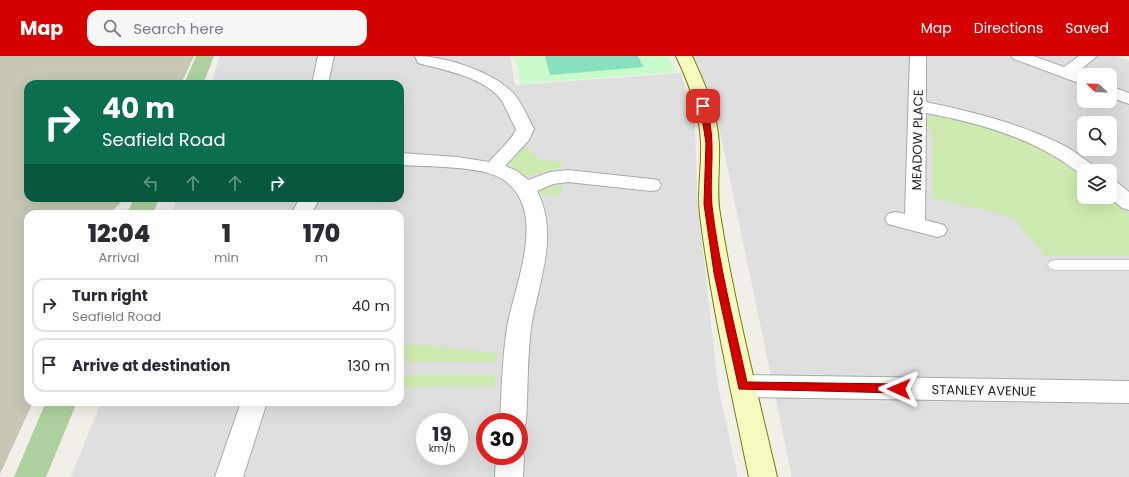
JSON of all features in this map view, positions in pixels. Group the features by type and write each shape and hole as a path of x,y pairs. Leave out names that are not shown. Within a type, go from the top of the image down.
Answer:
{"street":[{"path":"321,80 326,56"},
{"path":"423,56 423,60 470,72 487,80 508,97 525,128 524,136 504,154 494,168"},
{"path":"684,56 695,79 707,120 710,143 708,204 719,273 763,477"},
{"name":"MEADOW PLACE","path":"915,224 918,56"},
{"path":"1018,56 1077,77"},
{"path":"1067,73 1089,56"},
{"path":"1117,93 1129,99"},
{"path":"918,106 960,114 1006,127 1057,149 1079,164"},
{"path":"404,159 494,168 512,176 525,188 532,201 538,228 535,253 519,328 514,413"},
{"path":"525,188 550,178 568,176 651,185"},
{"path":"1117,193 1129,203"},
{"path":"895,219 937,230"},
{"name":"STANLEY AVENUE","path":"743,386 1129,392"},
{"path":"229,477 253,406"},
{"path":"509,477 510,465"}],"lane":[{"path":"1054,265 1129,265"}],"shaded area":[{"path":"0,56 194,56 183,80 24,80 24,202 121,202 113,210 24,210 24,406 31,406 0,474"},
{"path":"220,56 510,56 515,85 681,73 695,120 697,198 718,386 738,477 71,477 99,406 404,406 404,210 173,210 176,202 404,202 404,80 212,80"},
{"path":"687,56 1116,56 1129,61 1129,477 792,477 715,108"}],"green space":[{"path":"196,56 214,56 205,80 186,80"},
{"path":"514,56 668,56 676,72 521,84"},
{"path":"545,56 638,56 643,67 550,75"},
{"path":"936,115 976,122 995,128 1050,153 1077,169 1077,204 1117,204 1117,202 1129,213 1129,256 1044,256 1017,221 998,213 932,198 932,131 926,125 928,118"},
{"path":"523,145 540,160 562,162 560,169 535,175 524,175 511,169 509,160"},
{"path":"556,183 563,183 560,196 538,194 544,187"},
{"path":"132,202 158,202 154,210 129,210"},
{"path":"404,343 497,353 496,362 404,362"},
{"path":"404,375 496,375 495,386 404,387"},
{"path":"44,406 75,406 46,477 14,477"}],"route":[{"path":"703,106 707,120 710,143 708,204 719,273 743,386 899,389"}]}
